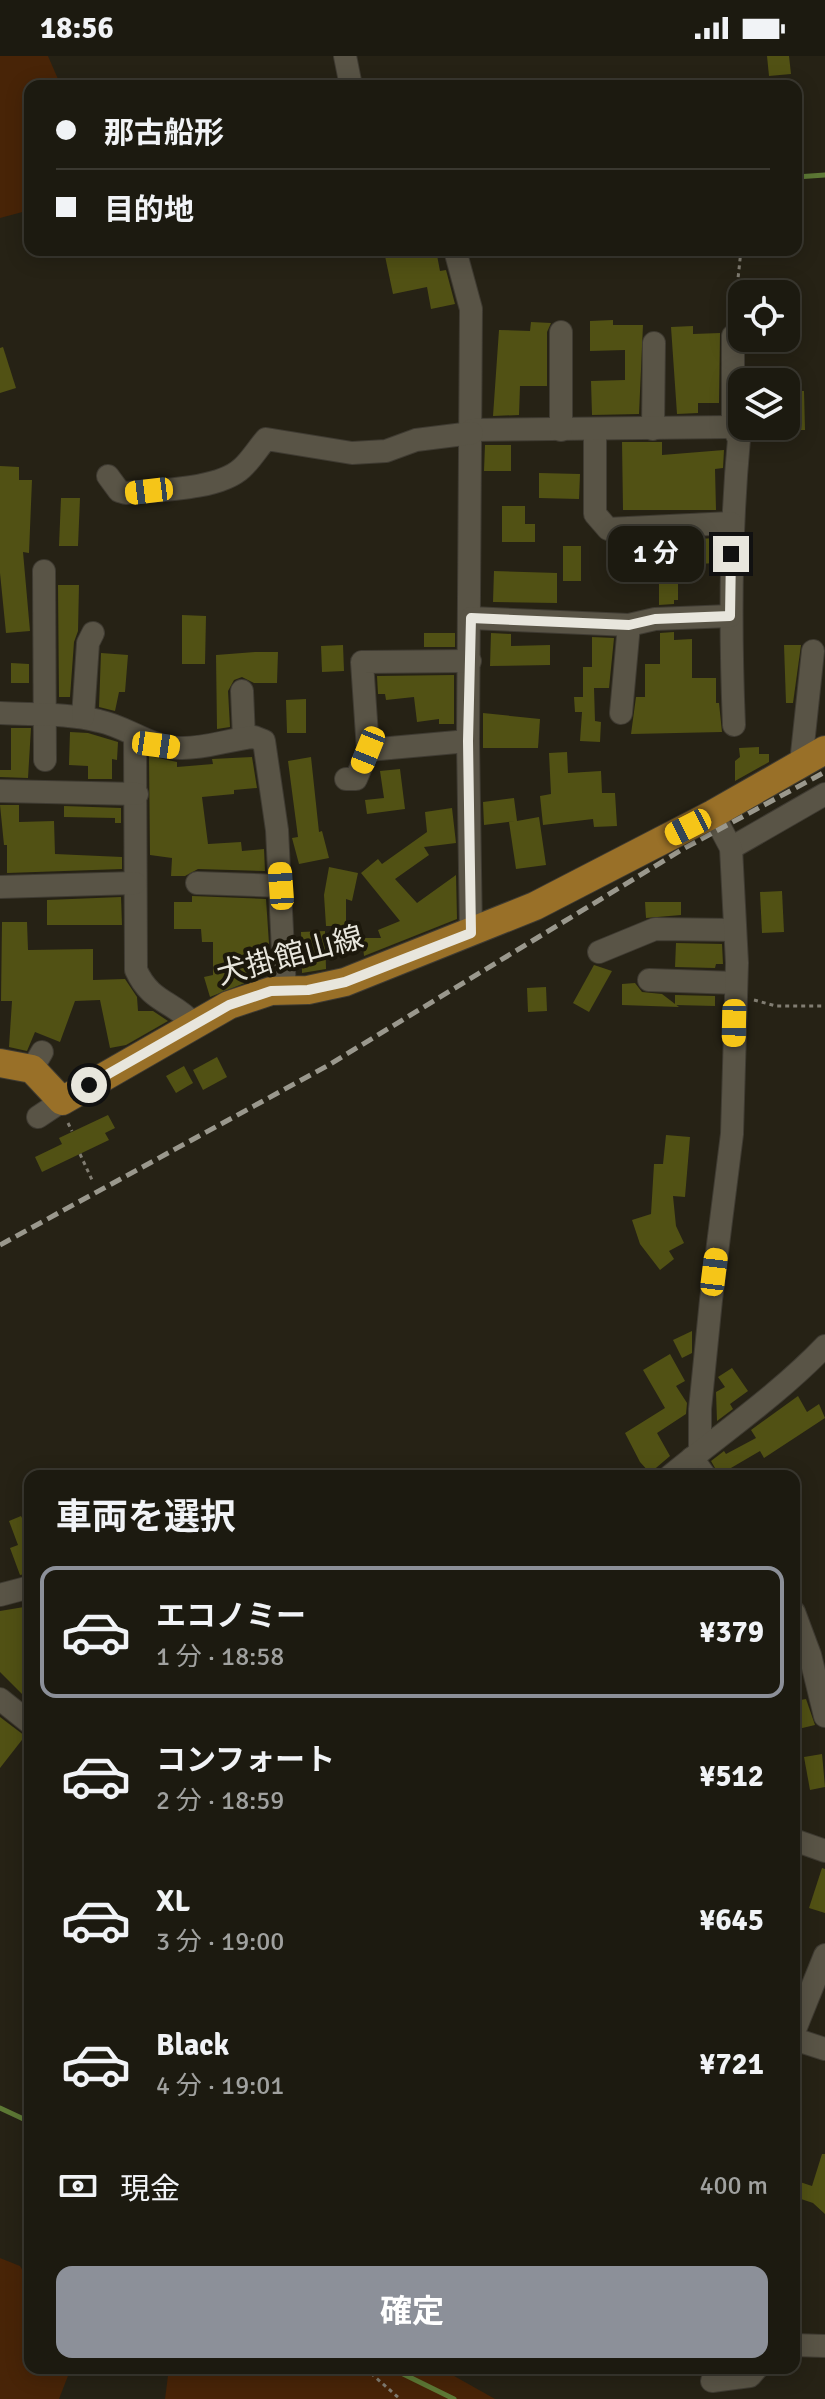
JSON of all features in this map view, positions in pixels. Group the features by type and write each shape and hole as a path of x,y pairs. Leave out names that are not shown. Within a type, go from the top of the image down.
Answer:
{"main road":[{"name":"犬掛館山線","path":"62,1101 215,1010 258,994 308,990 345,982 535,906 713,814 813,757"},
{"path":"0,1063 37,1060 62,1101"}],"street":[{"path":"345,56 350,80"},
{"path":"457,256 471,309 468,741 471,933"},
{"path":"561,332 561,430"},
{"path":"653,429 654,343"},
{"path":"108,476 119,491 126,493 194,486 225,478 241,469 266,439 352,453 386,451 416,440 472,432 728,427"},
{"path":"595,429 595,514 608,529 731,523"},
{"path":"734,725 731,523 739,440"},
{"path":"44,571 42,715 45,760"},
{"path":"471,618 629,625 655,619 730,616"},
{"path":"621,713 629,625"},
{"path":"83,717 86,654 93,633"},
{"path":"813,651 813,757"},
{"path":"346,779 356,779 368,750 362,662 470,661"},
{"path":"242,691 244,738"},
{"path":"0,713 83,717 120,727 135,738 180,748 254,737 264,741 281,886 285,991"},
{"path":"135,738 136,970 154,998 180,1008 194,1024"},
{"path":"368,750 468,741"},
{"path":"0,791 137,794"},
{"path":"731,848 825,794"},
{"path":"699,1461 700,1409 711,1300 732,1134 736,989 731,848 713,814"},
{"path":"0,887 135,883"},
{"path":"197,883 281,886"},
{"path":"599,952 655,929 735,930"},
{"path":"649,980 736,989"},
{"path":"38,1117 62,1101"},
{"path":"699,1461 794,1378 825,1346"},
{"path":"0,1595 24,1589"},
{"path":"800,1628 825,1716"},
{"path":"0,1699 24,1718"},
{"path":"800,1842 825,1851"},
{"path":"800,2017 825,1955"},
{"path":"800,2041 825,2049"},
{"path":"800,2345 825,2346"},
{"path":"712,2381 752,2374"}],"path":[{"path":"738,280 740,256"},
{"path":"736,989 776,1006 825,1006"},
{"path":"80,1154 93,1182"},
{"path":"372,2374 400,2399"}],"shaded area":[{"path":"0,56 48,56 58,80 24,80 24,212 0,218"},
{"path":"0,2258 20,2266 24,2272 24,2374 69,2374 59,2399 0,2399"},
{"path":"168,2374 451,2374 495,2399 165,2399"}],"building":[{"path":"767,56 789,56 791,74 769,76"},
{"path":"385,256 437,256 440,271 446,270 455,304 431,309 427,287 393,294"},
{"path":"613,320 613,325 643,325 639,414 592,415 591,381 625,380 625,350 590,351 590,321"},
{"path":"531,322 551,323 547,332 547,386 520,386 519,415 493,416 499,330 530,331"},
{"path":"693,326 693,334 720,333 719,403 698,403 698,413 677,414 671,327"},
{"path":"3,347 16,388 0,393 0,348"},
{"path":"800,391 804,391 805,430 800,430"},
{"path":"622,442 662,442 662,455 724,450 723,468 715,469 716,510 623,510"},
{"path":"485,445 511,445 511,471 484,471"},
{"path":"0,466 19,467 19,480 32,480 29,553 23,552 30,631 6,633 0,573"},
{"path":"539,473 580,474 579,499 539,498"},
{"path":"61,498 80,498 78,546 59,546"},
{"path":"502,506 525,506 525,524 535,524 535,542 502,542"},
{"path":"716,538 716,563 698,564 698,539"},
{"path":"620,543 641,543 641,574 620,574"},
{"path":"563,546 581,546 581,581 563,581"},
{"path":"659,564 678,564 678,600 674,600 674,604 659,605"},
{"path":"494,571 557,573 557,603 493,602"},
{"path":"58,585 79,585 78,631 74,642 70,697 59,697"},
{"path":"182,615 206,616 205,664 182,664"},
{"path":"674,632 674,640 692,639 692,678 716,678 716,703 719,703 722,732 631,734 636,697 645,697 645,664 660,664 660,633"},
{"path":"424,633 455,633 455,647 424,647"},
{"path":"491,633 511,634 511,646 550,645 550,665 490,666"},
{"path":"592,637 614,638 609,688 594,688 595,721 601,722 600,742 580,741 582,712 575,712 574,697 583,697 583,667 592,667"},
{"path":"343,645 344,671 322,672 321,646"},
{"path":"784,645 801,645 793,703 786,703"},
{"path":"278,652 277,683 254,683 242,677 234,680 228,691 230,727 217,729 216,655"},
{"path":"101,653 128,655 125,692 119,692 115,711 99,707"},
{"path":"11,663 29,664 29,683 11,683"},
{"path":"454,675 454,724 439,724 439,719 417,722 414,697 386,700 385,694 378,694 377,676"},
{"path":"306,699 306,733 287,733 286,700"},
{"path":"483,713 540,719 538,748 483,748"},
{"path":"11,728 31,728 28,778 0,777 0,770 11,770"},
{"path":"70,732 88,733 118,742 117,760 112,759 112,779 88,779 88,766 69,765"},
{"path":"759,747 759,754 769,754 769,762 735,781 735,761 740,757 739,748"},
{"path":"567,752 568,773 601,771 602,793 615,793 617,826 594,827 593,819 543,825 540,796 551,794 549,753"},
{"path":"149,756 177,762 177,767 213,764 212,759 252,757 257,788 202,797 208,844 241,842 242,851 264,849 265,871 198,869 185,876 171,876 172,858 150,855"},
{"path":"311,757 319,832 322,831 329,858 299,864 292,838 298,837 288,761"},
{"path":"400,769 405,809 367,814 365,800 384,798 380,771"},
{"path":"514,798 517,821 539,817 546,865 516,869 509,822 516,821 484,825 483,802"},
{"path":"0,805 19,805 19,822 54,821 55,854 122,857 122,869 7,873 7,845 4,845"},
{"path":"64,806 121,808 121,823 115,823 115,818 64,817"},
{"path":"452,808 456,843 424,847 429,855 395,879 417,903 456,875 457,919 364,956 362,938 381,938 378,930 400,921 361,873 378,859 382,864 427,832 425,812"},
{"path":"329,867 358,873 352,901 346,899 346,926 326,926 324,895"},
{"path":"782,891 784,932 762,933 760,892"},
{"path":"192,896 266,899 269,944 261,944 265,975 210,997 204,977 213,975 213,942 202,942 201,929 174,929 174,902 192,902"},
{"path":"121,897 122,925 47,925 47,900"},
{"path":"645,902 681,902 681,915 646,918"},
{"path":"2,922 27,922 28,950 93,949 93,980 125,979 137,997 138,1011 153,1011 168,1021 126,1045 110,1048 100,1000 75,1001 60,1042 35,1032 27,1051 9,1047 12,1001 1,1001"},
{"path":"325,931 326,969 302,973 301,932"},
{"path":"676,943 722,944 723,964 716,964 715,968 675,967"},
{"path":"594,965 612,971 589,1012 573,1003"},
{"path":"635,983 642,992 662,994 679,1007 622,1005 622,984"},
{"path":"546,987 547,1011 528,1012 527,988"},
{"path":"675,995 715,996 715,1006 675,1005"},
{"path":"217,1057 227,1077 203,1090 193,1070"},
{"path":"184,1066 193,1083 176,1093 166,1076"},
{"path":"108,1115 115,1128 105,1133 109,1140 42,1172 35,1157 62,1144 59,1138"},
{"path":"666,1135 690,1137 685,1197 673,1196 676,1226 684,1243 669,1251 674,1259 660,1270 640,1244 632,1220 651,1214 654,1164 663,1164"},
{"path":"692,1331 692,1353 682,1358 673,1340"},
{"path":"670,1354 685,1381 676,1386 687,1403 686,1414 657,1433 670,1456 654,1470 647,1470 640,1462 625,1433 665,1408 643,1370"},
{"path":"732,1368 748,1391 730,1404 733,1409 717,1421 716,1392 725,1387 718,1377"},
{"path":"798,1396 807,1412 819,1404 825,1418 764,1458 760,1451 728,1470 716,1470 711,1461 724,1451 726,1454 756,1438 751,1430"},
{"path":"21,1516 24,1520 24,1574 20,1575 10,1548 18,1545 9,1521"},
{"path":"24,1607 22,1694 0,1672 0,1611"},
{"path":"806,1699 815,1725 800,1729 800,1700"},
{"path":"0,1717 24,1737 0,1768"},
{"path":"822,1754 825,1787 810,1790 804,1757"},
{"path":"822,1868 825,1869 825,1913 809,1908"},
{"path":"822,2154 825,2154 825,2214 813,2203 800,2199 800,2182 812,2186"}],"waterway":[{"path":"802,177 825,175"},
{"path":"0,2108 24,2119"},
{"path":"403,2374 454,2399"}],"railway":[{"path":"0,1245 327,1066 683,849 825,772"}],"route":[{"path":"89,1085 215,1010 271,991 308,990 345,982 471,933 468,741 471,618 629,625 655,619 730,616 731,554"}]}
